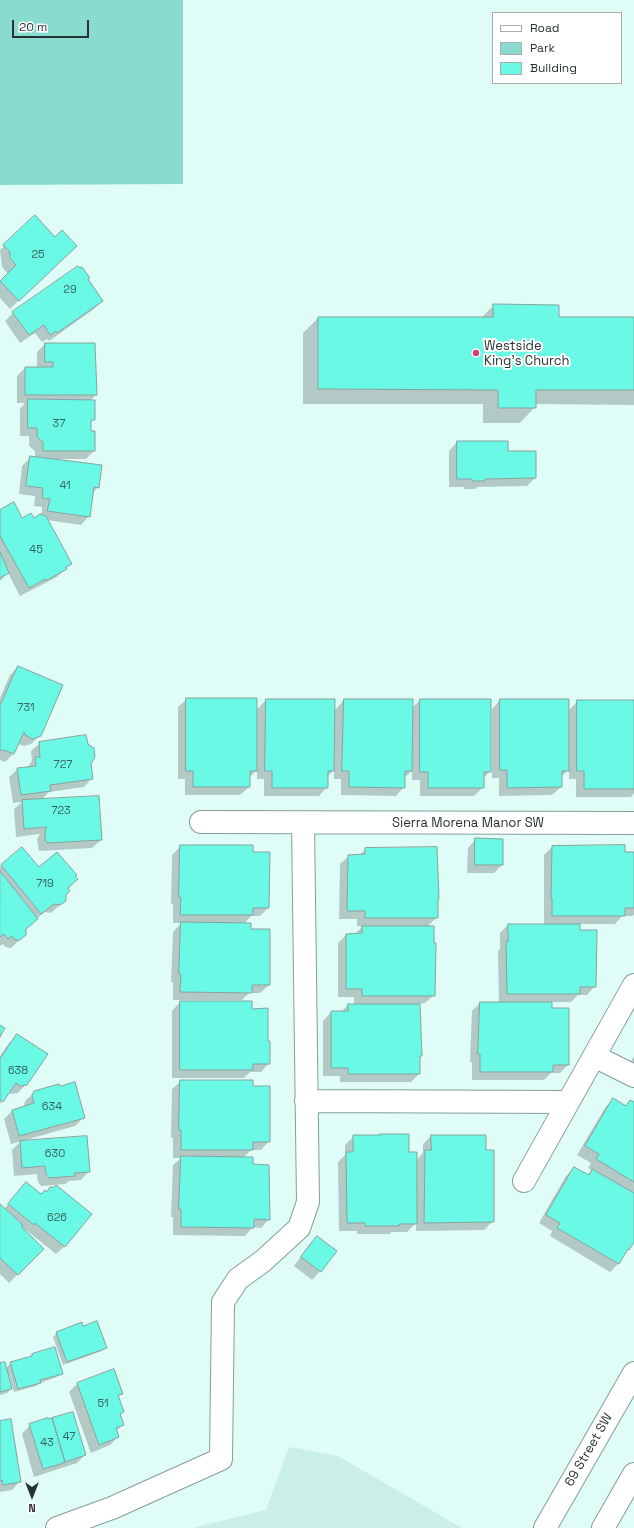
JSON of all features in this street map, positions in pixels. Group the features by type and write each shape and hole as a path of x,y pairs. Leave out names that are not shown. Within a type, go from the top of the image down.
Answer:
{"street":[{"name":"Sierra Morena Manor SW","path":"201,822 634,823"},
{"path":"57,1528 112,1508 221,1459 223,1302 238,1279 263,1260 299,1228 308,1202 303,823"},
{"path":"524,1181 634,985"},
{"path":"594,1056 634,1076"},
{"path":"306,1101 568,1102"},
{"name":"69 Street SW","path":"545,1528 634,1373"},
{"path":"602,1528 634,1474"}],"shaded area":[{"path":"289,1447 338,1456 462,1528 192,1528 266,1510"}],"green space":[{"path":"0,0 183,0 183,184 0,185"}],"building":[{"path":"35,215 55,237 62,230 77,246 19,301 0,281 16,265 10,258 10,252 3,245"},
{"path":"78,266 80,268 82,267 90,278 88,279 103,301 57,333 56,331 50,335 44,325 29,335 12,312"},
{"name":"Westside King's Church","path":"493,304 559,305 559,317 634,317 634,390 536,390 536,408 498,408 498,390 318,389 318,317 493,317"},
{"path":"45,343 95,343 97,395 25,395 25,367 53,367 53,362 45,362"},
{"path":"28,399 95,400 95,420 91,420 91,431 95,431 95,451 43,451 43,442 37,437 37,428 28,428"},
{"path":"457,441 508,441 508,451 536,451 536,478 485,479 485,481 457,479"},
{"path":"30,456 102,465 99,488 94,487 90,517 47,511 50,499 42,498 43,488 26,486"},
{"path":"14,502 22,518 31,513 34,518 40,514 46,516 72,564 66,567 67,569 29,588 0,536 0,510"},
{"path":"0,552 9,573 0,578"},
{"path":"18,666 63,685 41,736 33,739 25,735 24,732 14,754 0,750 0,706"},
{"path":"186,698 257,698 257,771 250,771 250,787 193,787 193,771 186,771"},
{"path":"266,699 335,699 334,771 328,771 328,788 272,788 272,771 265,771"},
{"path":"344,699 413,699 412,771 405,771 405,788 349,787 349,771 342,771"},
{"path":"420,699 491,699 491,772 484,772 484,788 428,788 428,772 420,772"},
{"path":"500,699 569,699 569,771 562,771 562,787 507,788 507,770 500,770"},
{"path":"577,700 634,700 634,789 584,789 584,771 577,771"},
{"path":"86,735 88,744 94,748 95,757 91,764 93,779 50,785 51,791 21,795 17,768 36,766 35,757 40,757 39,742"},
{"path":"99,796 102,840 47,843 45,839 45,830 47,827 24,829 22,800"},
{"path":"475,838 503,839 503,865 475,865"},
{"path":"180,845 253,845 253,852 270,852 269,908 253,908 253,915 180,915"},
{"path":"625,845 625,852 634,852 634,908 625,908 625,916 552,916 552,846"},
{"path":"22,847 39,867 57,852 77,875 75,876 78,879 68,888 70,891 66,895 66,901 60,905 54,904 41,914 1,865"},
{"path":"437,847 439,899 438,918 365,918 365,911 347,911 348,855 365,854 365,848"},
{"path":"0,871 38,919 26,929 26,935 20,940 15,940 12,936 8,939 4,934 0,937"},
{"path":"181,922 251,923 251,929 270,929 270,985 252,985 252,993 180,992 181,974 179,974"},
{"path":"508,924 580,924 580,930 597,930 596,987 580,987 580,994 507,994 506,941 508,941"},
{"path":"362,926 434,926 434,943 436,943 435,996 362,996 362,989 346,989 346,934 362,933"},
{"path":"180,1001 252,1001 252,1009 268,1008 270,1064 253,1064 253,1070 180,1070"},
{"path":"480,1002 552,1002 552,1008 569,1008 569,1065 553,1065 553,1072 480,1072 480,1054 478,1054"},
{"path":"348,1004 420,1004 422,1056 420,1056 420,1074 348,1074 348,1068 331,1068 331,1011 348,1011"},
{"path":"0,1025 5,1028 0,1037"},
{"path":"17,1034 48,1054 27,1085 20,1086 16,1083 3,1102 0,1100 0,1059"},
{"path":"180,1080 253,1080 253,1086 270,1086 270,1142 253,1142 253,1150 181,1150 181,1130 179,1130"},
{"path":"75,1082 85,1118 19,1136 12,1110 34,1103 32,1095 34,1091 59,1084 60,1086"},
{"path":"613,1098 626,1106 630,1100 634,1102 634,1182 596,1159 599,1154 585,1146"},
{"path":"409,1134 409,1152 417,1152 417,1224 399,1224 399,1226 365,1226 365,1223 347,1223 346,1152 353,1152 353,1135"},
{"path":"431,1135 486,1135 486,1150 494,1150 494,1222 424,1223 425,1150 431,1150"},
{"path":"87,1136 90,1172 74,1173 75,1176 49,1178 46,1174 45,1166 22,1168 20,1141"},
{"path":"181,1156 253,1157 253,1164 269,1165 270,1220 254,1219 254,1228 181,1227 181,1209 179,1209"},
{"path":"574,1167 589,1175 592,1169 634,1193 634,1242 619,1264 557,1228 560,1223 546,1215"},
{"path":"26,1182 41,1194 45,1190 47,1192 50,1187 54,1187 56,1185 92,1214 65,1247 8,1204"},
{"path":"0,1204 23,1225 21,1226 44,1249 18,1275 0,1258"},
{"path":"317,1236 337,1251 321,1272 301,1257"},
{"path":"97,1321 107,1348 67,1362 56,1332 82,1322 83,1326"},
{"path":"55,1347 63,1374 40,1380 41,1383 18,1389 10,1362 32,1356 32,1354"},
{"path":"5,1362 12,1389 0,1392 0,1363"},
{"path":"114,1369 123,1394 118,1395 124,1412 120,1414 124,1425 116,1428 119,1437 99,1445 77,1383"},
{"path":"73,1412 86,1455 65,1462 52,1418"},
{"path":"52,1418 65,1462 43,1469 29,1424"},
{"path":"11,1419 21,1482 3,1485 2,1480 0,1481 0,1421"}],"place":[{"name":"Westside King's Church","path":"476,353"}]}
